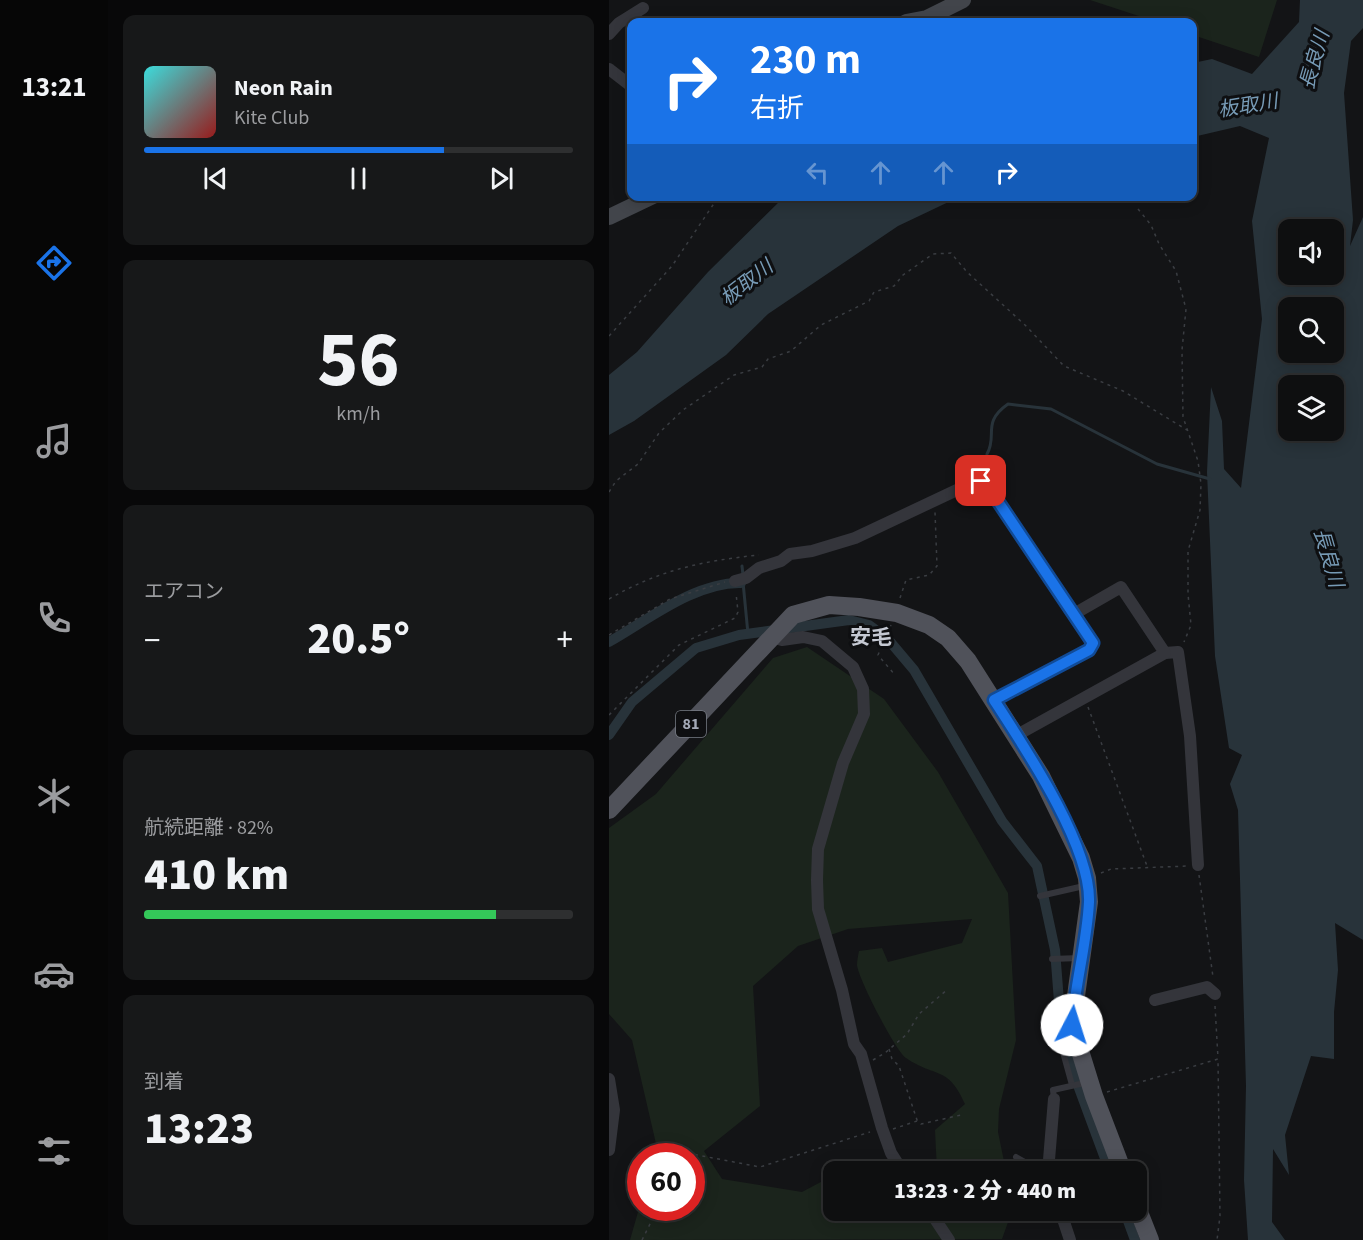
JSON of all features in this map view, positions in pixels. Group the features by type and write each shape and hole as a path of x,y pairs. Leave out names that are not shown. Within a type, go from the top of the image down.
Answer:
{"main road":[{"path":"927,18 963,0"},
{"path":"609,217 643,201"},
{"name":"81","path":"609,810 777,631 803,611 829,605 896,613 929,625 948,638 968,662 1017,735 1041,776 1081,858 1089,902 1080,958 1065,1017 1072,1025 1084,1086 1118,1161"},
{"path":"1143,1221 1150,1240"}],"street":[{"path":"609,34 619,23 643,8"},
{"path":"609,69 627,82"},
{"path":"735,581 746,578 759,568 781,561 790,554 812,551 855,538 934,499 976,481 985,482 1093,643 1089,650 994,700"},
{"path":"1074,614 1121,587 1171,653 1190,736 1198,865"},
{"path":"777,631 782,640 803,637 822,641 853,667 863,689 864,714 843,763 818,849 818,909 842,990 854,1044 861,1054 883,1130 896,1161"},
{"path":"1017,735 1171,653"},
{"path":"1155,1000 1203,987 1215,994"},
{"path":"609,1079 614,1110 609,1150"},
{"path":"1048,1161 1054,1099"},
{"path":"936,1221 949,1240"},
{"path":"1064,1221 1070,1240"}],"lane":[{"path":"1040,896 1065,892 1087,882"},
{"path":"1052,959 1080,958"},
{"path":"1050,1024 1058,1034 1084,1086 1053,1090 1054,1099"},
{"path":"1016,1157 1023,1161"}],"path":[{"path":"609,336 672,266 716,201"},
{"path":"1138,209 1151,225 1181,283 1186,309 1182,350 1182,404 1187,430 1200,470 1200,510 1188,551 1191,625 1171,653"},
{"path":"609,492 616,481 637,464 659,433 683,410 734,375 762,367 768,359 791,351 821,325 869,301 875,292 894,286 903,275 933,254 942,252 951,253 967,272 1025,325 1064,366 1122,391 1187,430"},
{"path":"895,675 878,655 896,613 902,585 906,580 929,575 937,566 934,499"},
{"path":"609,599 647,578 664,572 759,555"},
{"path":"609,634 670,599 731,580 735,581 738,612 735,618 679,645 609,715"},
{"path":"1085,698 1147,868"},
{"path":"1087,882 1111,869 1198,865 1215,994 1220,1216 1217,1240"},
{"path":"865,1068 907,1034 926,1006 948,989"},
{"path":"889,1049 892,1059 900,1066 917,1120 921,1124 961,1115"},
{"path":"1084,1086 1218,1059"},
{"path":"705,1156 760,1167 917,1120"},
{"path":"642,1240 652,1221"}],"shaded area":[{"path":"1090,0 1277,0 1259,57 1197,36 1197,18 1145,18"},
{"path":"807,647 884,699 938,772 1008,893 1016,1040 999,1109 998,1132 1004,1161 937,1161 935,1130 965,1104 953,1083 947,1078 916,1064 901,1053 870,999 857,965 859,951 882,948 888,962 962,943 972,919 848,929 798,946 753,986 760,1106 705,1150 705,1143 656,1143 632,1040 609,1014 609,828 656,794 773,658"},
{"path":"705,1153 722,1179 802,1192 823,1181 823,1221 1008,1221 1002,1239 630,1240 635,1221 705,1221"}],"water":[{"path":"1300,0 1363,0 1363,28 1351,41 1344,93 1353,220 1350,246 1363,217 1363,940 1335,923 1338,970 1334,1012 1334,1059 1311,1056 1285,1135 1289,1175 1273,1149 1272,1222 1285,1240 1248,1240 1244,1180 1246,1086 1238,810 1230,784 1242,755 1229,748 1215,656 1207,472 1211,387 1222,421 1224,469 1241,488 1262,319 1252,221 1269,138 1240,126 1197,136 1197,62 1212,59 1252,74 1299,22"},
{"name":"板取川","path":"780,201 951,201 898,226 768,314 726,355 634,421 609,435 609,375 637,352 708,272"}],"waterway":[{"path":"987,454 991,441 992,423 1008,404 1051,409 1157,464 1210,479"},
{"path":"742,566 743,575"},
{"path":"743,582 748,634"},
{"path":"609,642 689,595 724,584 741,583"},
{"path":"609,735 632,702 696,648 739,635 849,620 869,625 887,638 914,670 1002,821 1037,866 1055,950 1061,1027 1069,1061 1106,1161"},
{"path":"1128,1221 1135,1240"}],"district":[{"name":"安毛","path":"871,637"}],"route":[{"path":"981,481 985,482 1093,643 1089,650 994,700 1041,776 1081,858 1087,878 1089,902 1072,1025"}],"water label":[{"name":"長良川","path":"1315,60"},
{"name":"長良川","path":"1328,558"}]}
